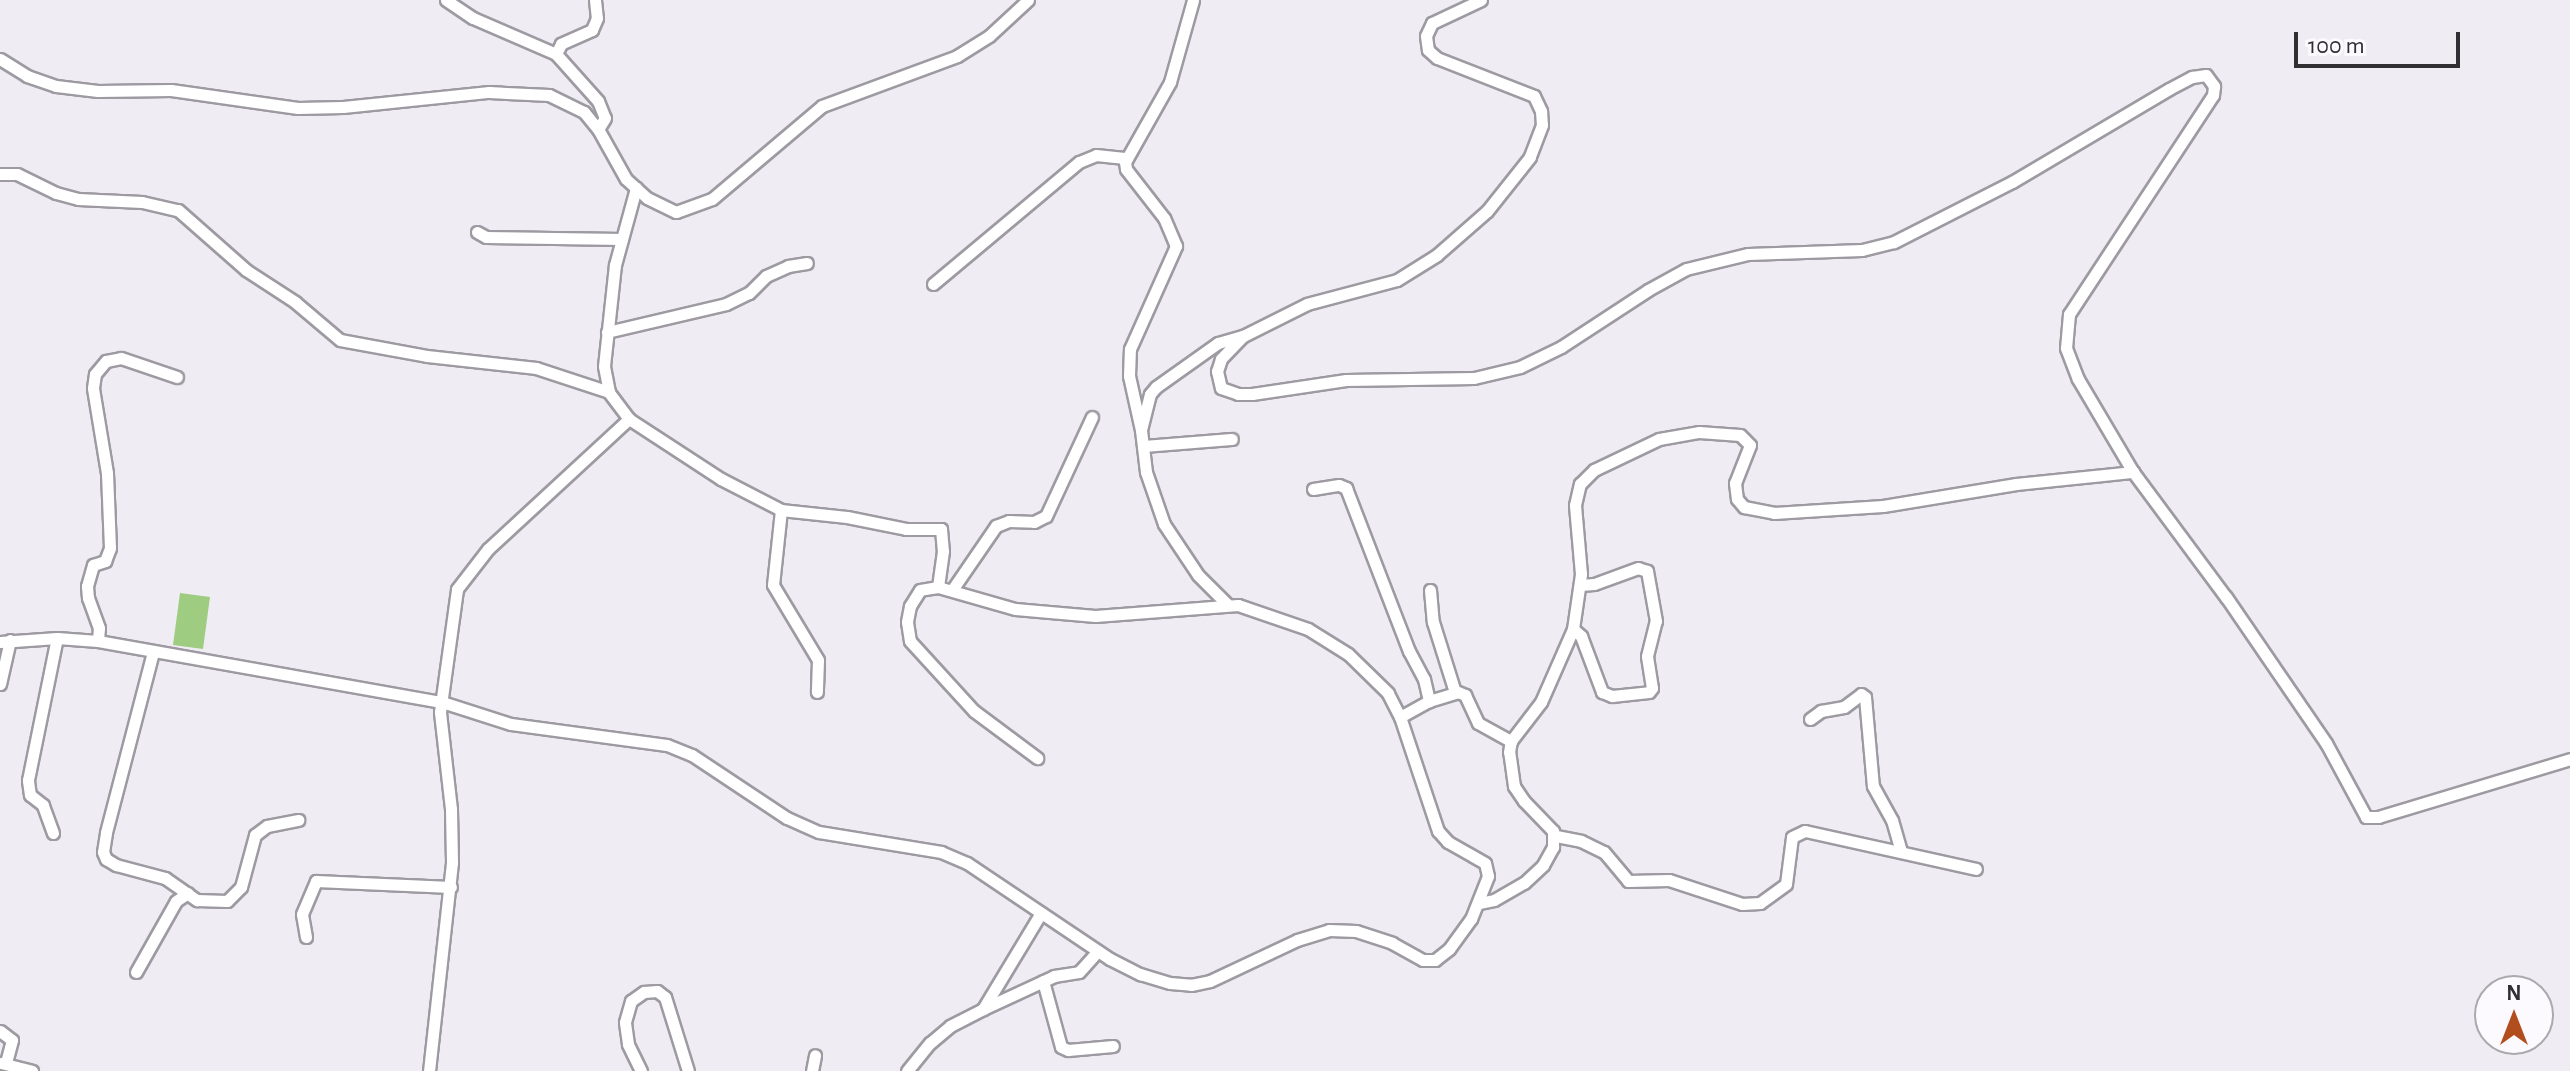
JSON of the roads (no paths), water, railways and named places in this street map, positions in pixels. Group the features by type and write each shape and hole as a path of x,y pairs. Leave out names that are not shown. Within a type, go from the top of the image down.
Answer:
{"street":[{"path":"446,0 473,18 556,54 598,101 605,118 598,129"},
{"path":"556,54 561,44 592,30 597,18 595,0"},
{"path":"0,59 27,76 56,86 98,91 171,90 298,108 521,91 567,103 584,112 598,129 614,163 636,188 668,210 697,207 722,191 822,106 957,56 989,36 1028,0"},
{"path":"1193,0 1172,77 1127,158 1126,169 1160,211 1176,246 1130,349 1129,376 1141,430 1146,472 1164,524 1198,575 1228,605"},
{"path":"1141,430 1150,394 1156,387 1218,343 1243,336 1307,304 1397,280 1459,237 1487,211 1522,168 1541,133 1541,111 1534,96 1437,58 1426,43 1428,29 1438,18 1481,0"},
{"path":"1243,336 1221,359 1217,371 1221,388 1238,394 1346,380 1474,378 1520,367 1561,347 1686,269 1748,254 1862,250 1894,242 2012,182 2162,93 2201,74 2211,78 2213,95 2090,277 2069,314 2066,348 2072,367 2133,472 2226,597 2326,743 2366,817 2378,817 2570,759"},
{"path":"933,284 1079,162 1096,155 1127,158"},
{"path":"0,174 17,174 78,199 142,202 178,210 246,270 295,302 340,340 427,356 536,368 609,392"},
{"path":"636,188 622,239 607,332 604,376 609,392 629,419 721,479 781,510 847,517 906,529 941,529 943,551 938,587"},
{"path":"477,232 486,237 622,239"},
{"path":"607,332 726,304 749,293 778,270 807,263"},
{"path":"98,641 99,628 87,586 93,565 105,561 110,548 107,473 93,388 95,374 103,363 116,358 177,377"},
{"path":"952,590 996,526 1009,521 1034,522 1046,516 1092,417"},
{"path":"429,1071 451,887 451,809 440,725 460,581 488,549 629,419"},
{"path":"1976,869 1901,851 1852,844 1818,832 1796,833 1792,837 1786,884 1760,903 1742,904 1669,880 1628,881 1604,852 1556,836 1514,786 1510,769 1511,741 1541,702 1573,629 1580,585 1575,518 1580,484 1606,463 1659,439 1699,432 1746,437 1750,445 1735,483 1737,499 1744,507 1774,513 1883,506 2004,486 2133,472"},
{"path":"1143,446 1232,439"},
{"path":"1313,489 1339,485 1346,488 1409,651 1424,679 1429,701"},
{"path":"781,510 773,585 818,660 817,692"},
{"path":"1573,629 1581,636 1602,692 1612,696 1649,692 1652,688 1647,656 1656,621 1647,571 1638,568 1580,585"},
{"path":"0,684 5,641 57,638 98,641 442,702 511,724 667,745 699,759 805,826 833,837 951,856 977,868 1098,951 1148,977 1191,985 1210,981 1297,940 1329,930 1356,931 1392,943 1423,960 1435,960 1464,929 1479,903 1488,869 1438,831 1400,717 1383,686 1328,641 1264,611 1228,605 1130,616 1095,616 1015,609 952,590 928,587 914,597 907,622 910,641 974,711 1037,758"},
{"path":"1430,590 1433,622 1455,692"},
{"path":"53,833 43,805 30,795 28,780 57,638"},
{"path":"153,652 106,833 104,856 116,865 165,878 197,900 213,903 234,897 255,835 267,826 298,820"},
{"path":"1400,717 1429,701 1455,692 1465,695 1478,723 1511,741"},
{"path":"1810,719 1821,711 1844,707 1861,694 1865,697 1873,786 1892,820 1901,851"},
{"path":"1479,903 1494,900 1534,875 1550,854 1556,836"},
{"path":"306,937 302,914 316,881 451,887"},
{"path":"136,972 176,901 188,893"},
{"path":"983,1009 1041,913"},
{"path":"907,1071 930,1043 950,1026 1043,981 1079,972 1098,951"},
{"path":"1043,981 1061,1047 1068,1050 1113,1046"},
{"path":"641,1071 628,1044 625,1022 631,1001 644,992 657,991 665,997 688,1071"},
{"path":"0,1031 12,1040 3,1063 32,1071"},
{"path":"812,1071 815,1055"}]}
